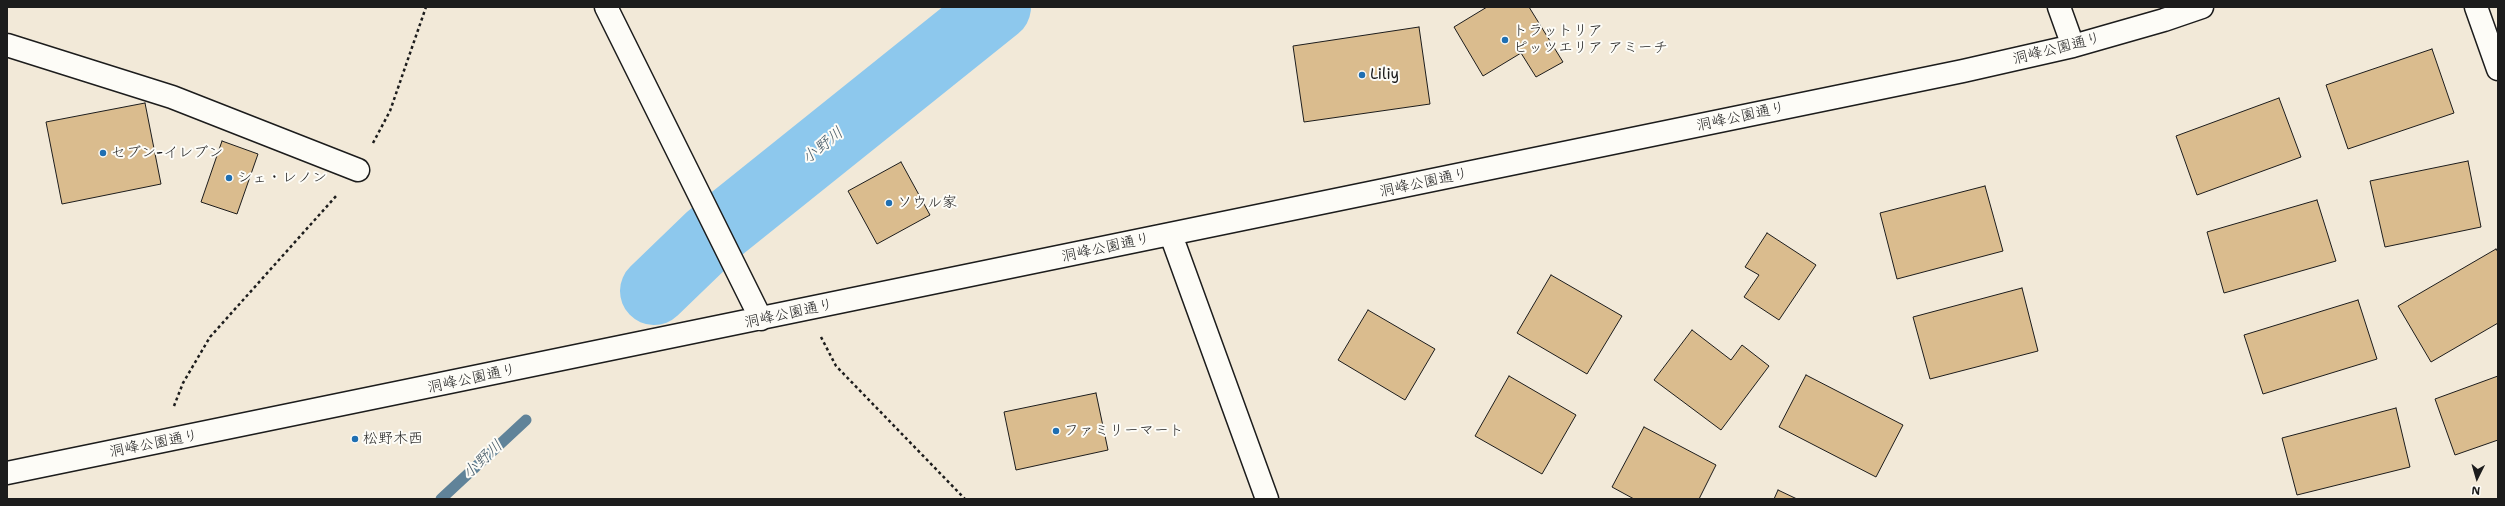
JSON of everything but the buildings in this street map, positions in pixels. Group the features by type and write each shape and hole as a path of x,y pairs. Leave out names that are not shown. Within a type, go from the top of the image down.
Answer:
{"street":[{"path":"606,7 761,319"},
{"path":"2059,7 2073,46"},
{"name":"洞峰公園通り","path":"7,473 158,444 1948,74 2073,46 2164,20 2202,7"},
{"path":"2476,7 2496,57"},
{"path":"7,45 172,97 358,170"},
{"path":"1171,235 1267,499"}],"path":[{"path":"158,444 183,382 210,337 358,170 390,111 426,7"},
{"path":"805,310 836,366 965,499"}],"waterway":[{"name":"小野川","path":"654,291 710,237 997,7"},
{"name":"小野川","path":"441,499 526,420"}],"place":[{"name":"トラットリア ピッツエリア アミーチ","path":"1505,40"},
{"name":"Liliy","path":"1362,75"},
{"name":"セブン-イレブン","path":"103,153"},
{"name":"シェ・レノン","path":"229,178"},
{"name":"ソウル家","path":"889,203"},
{"name":"ファミリーマート","path":"1056,431"},
{"name":"松野木西","path":"355,439"}]}
